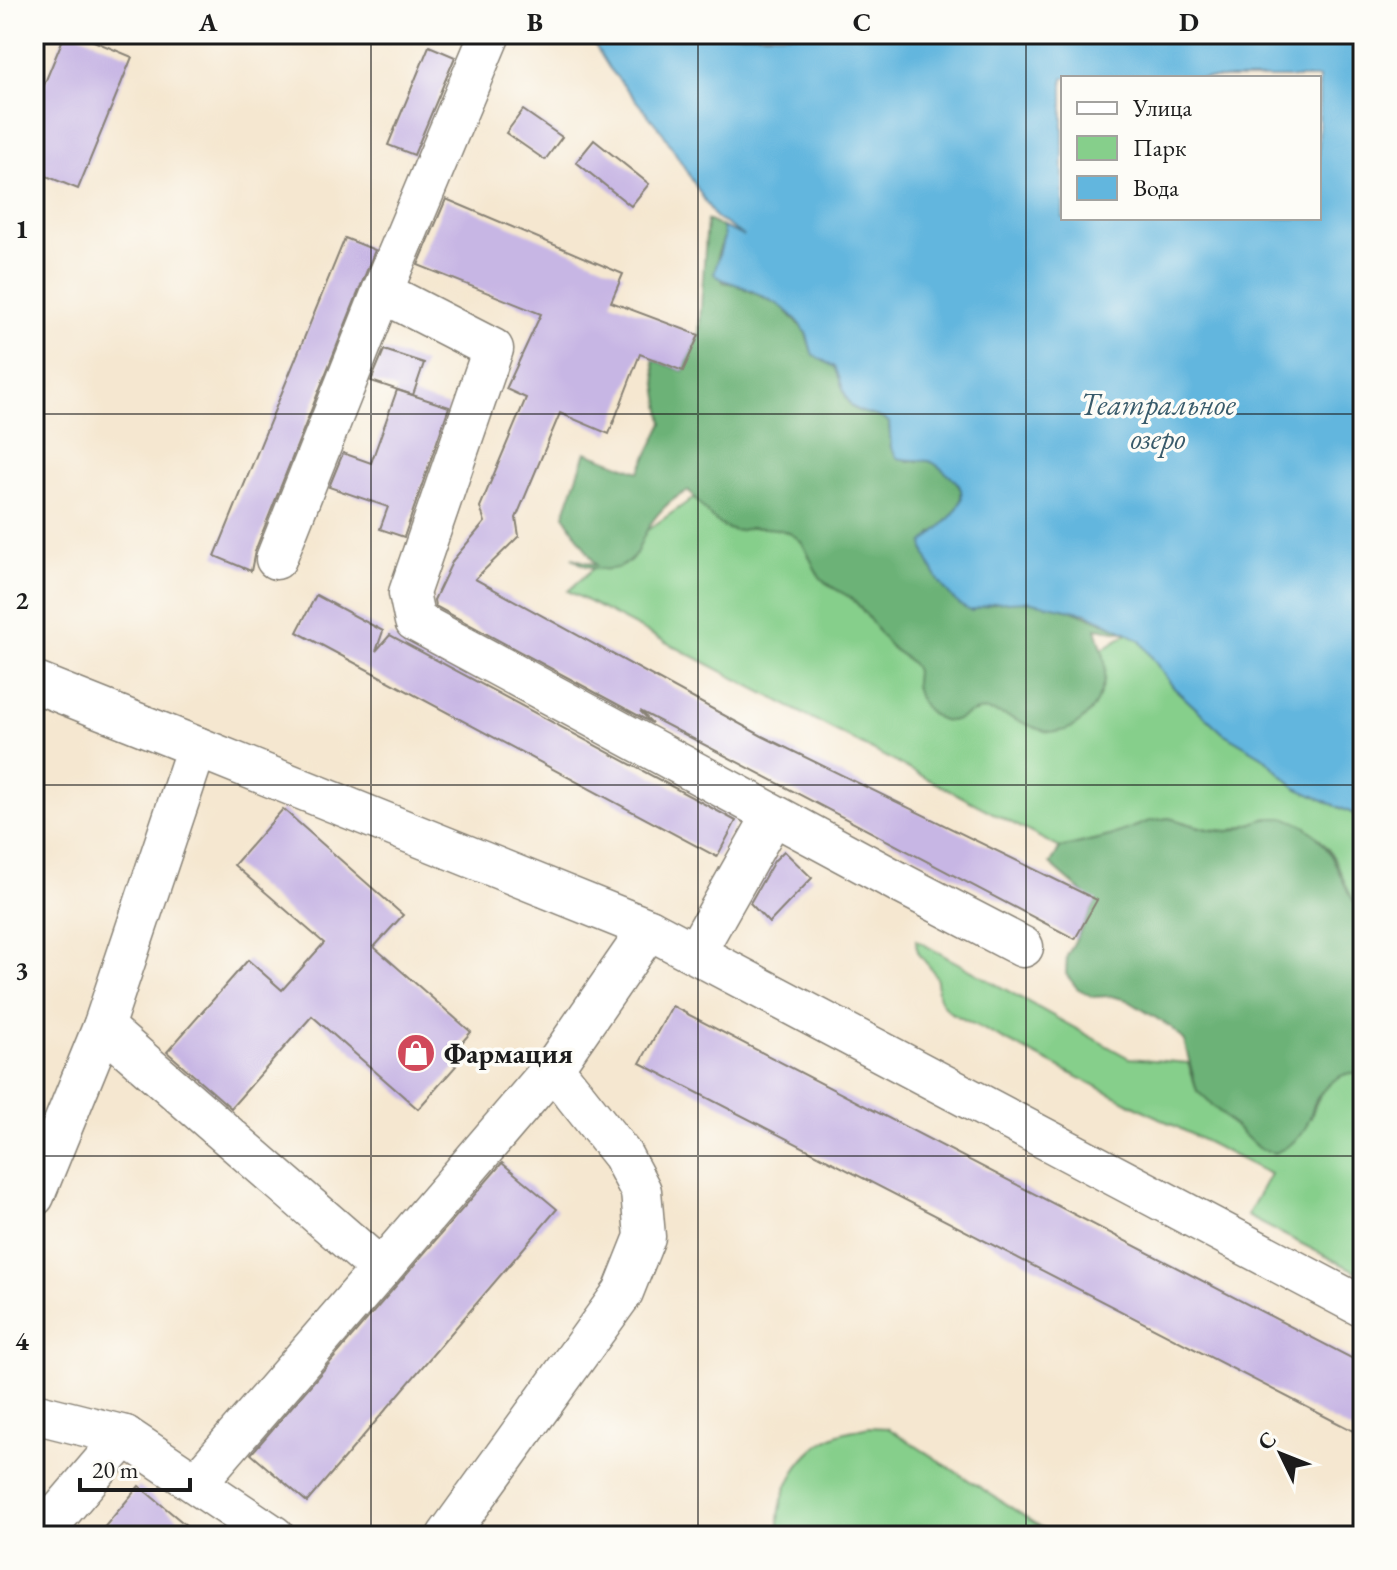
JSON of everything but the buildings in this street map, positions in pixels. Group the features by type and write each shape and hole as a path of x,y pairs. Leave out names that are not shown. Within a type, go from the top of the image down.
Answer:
{"lane":[{"path":"276,559 382,292 490,34"},
{"path":"382,292 493,349 409,593 415,621 1023,947"},
{"path":"34,682 649,929 1363,1307"},
{"path":"34,1196 103,1027 197,747"},
{"path":"695,953 773,815"},
{"path":"196,1483 553,1068 649,929"},
{"path":"103,1027 381,1269"},
{"path":"447,1536 623,1292 645,1237 641,1191 622,1155 553,1068"},
{"path":"34,1413 125,1436 274,1536"},
{"path":"40,1536 125,1436"}],"green space":[{"path":"707,220 722,227 724,237 717,256 723,282 735,284 782,306 805,331 813,355 835,367 854,408 889,422 891,448 908,461 931,461 955,479 961,490 961,503 945,526 932,533 937,569 950,594 971,611 990,604 1030,602 1071,610 1128,633 1096,628 1105,675 1097,700 1081,721 1058,732 1045,731 988,711 973,712 954,720 940,719 928,711 920,700 912,664 890,646 852,599 822,579 797,538 775,529 728,529 712,518 689,491 663,508 648,528 634,556 620,567 595,568 572,558 596,565 564,515 586,452 639,472 663,423 653,359 683,371 699,335"},
{"path":"774,442 1037,691 1128,633 1140,641 1174,688 1223,733 1262,756 1296,788 1363,818 1363,912 1351,896 1333,857 1320,840 1303,830 1267,818 1230,831 1208,829 1169,818 1060,848 568,591 597,565"},
{"path":"1169,818 1215,831 1233,830 1271,818 1297,822 1326,847 1350,896 1363,912 1363,1074 1349,1073 1330,1083 1316,1100 1301,1134 1275,1153 1258,1148 1197,1091 1184,1041 1172,1028 1127,1000 1110,996 1093,997 1077,988 1066,974 1067,956 1095,903 1050,864 1060,848"},
{"path":"916,940 1129,1058 1188,1063 1197,1091 1311,1118 1323,1092 1336,1079 1345,1074 1363,1074 1363,1275 1247,1216 1270,1174 951,1013 940,1001 936,978 920,954"},
{"path":"869,1427 888,1428 1055,1536 780,1536 779,1521 785,1492 799,1466 819,1445 832,1437"}],"water":[{"name":"Театральное озеро","path":"588,34 1363,34 1363,818 1296,788 1262,756 1223,733 1174,688 1140,641 1128,633 1087,613 1027,601 992,603 971,611 955,600 934,573 923,544 955,512 962,494 959,484 931,462 897,458 891,448 889,422 854,408 835,367 813,355 800,323 769,299 714,274 724,237 722,227 744,236 715,217 663,133 609,68"}],"place":[{"name":"Фармация","path":"416,1053"}]}
